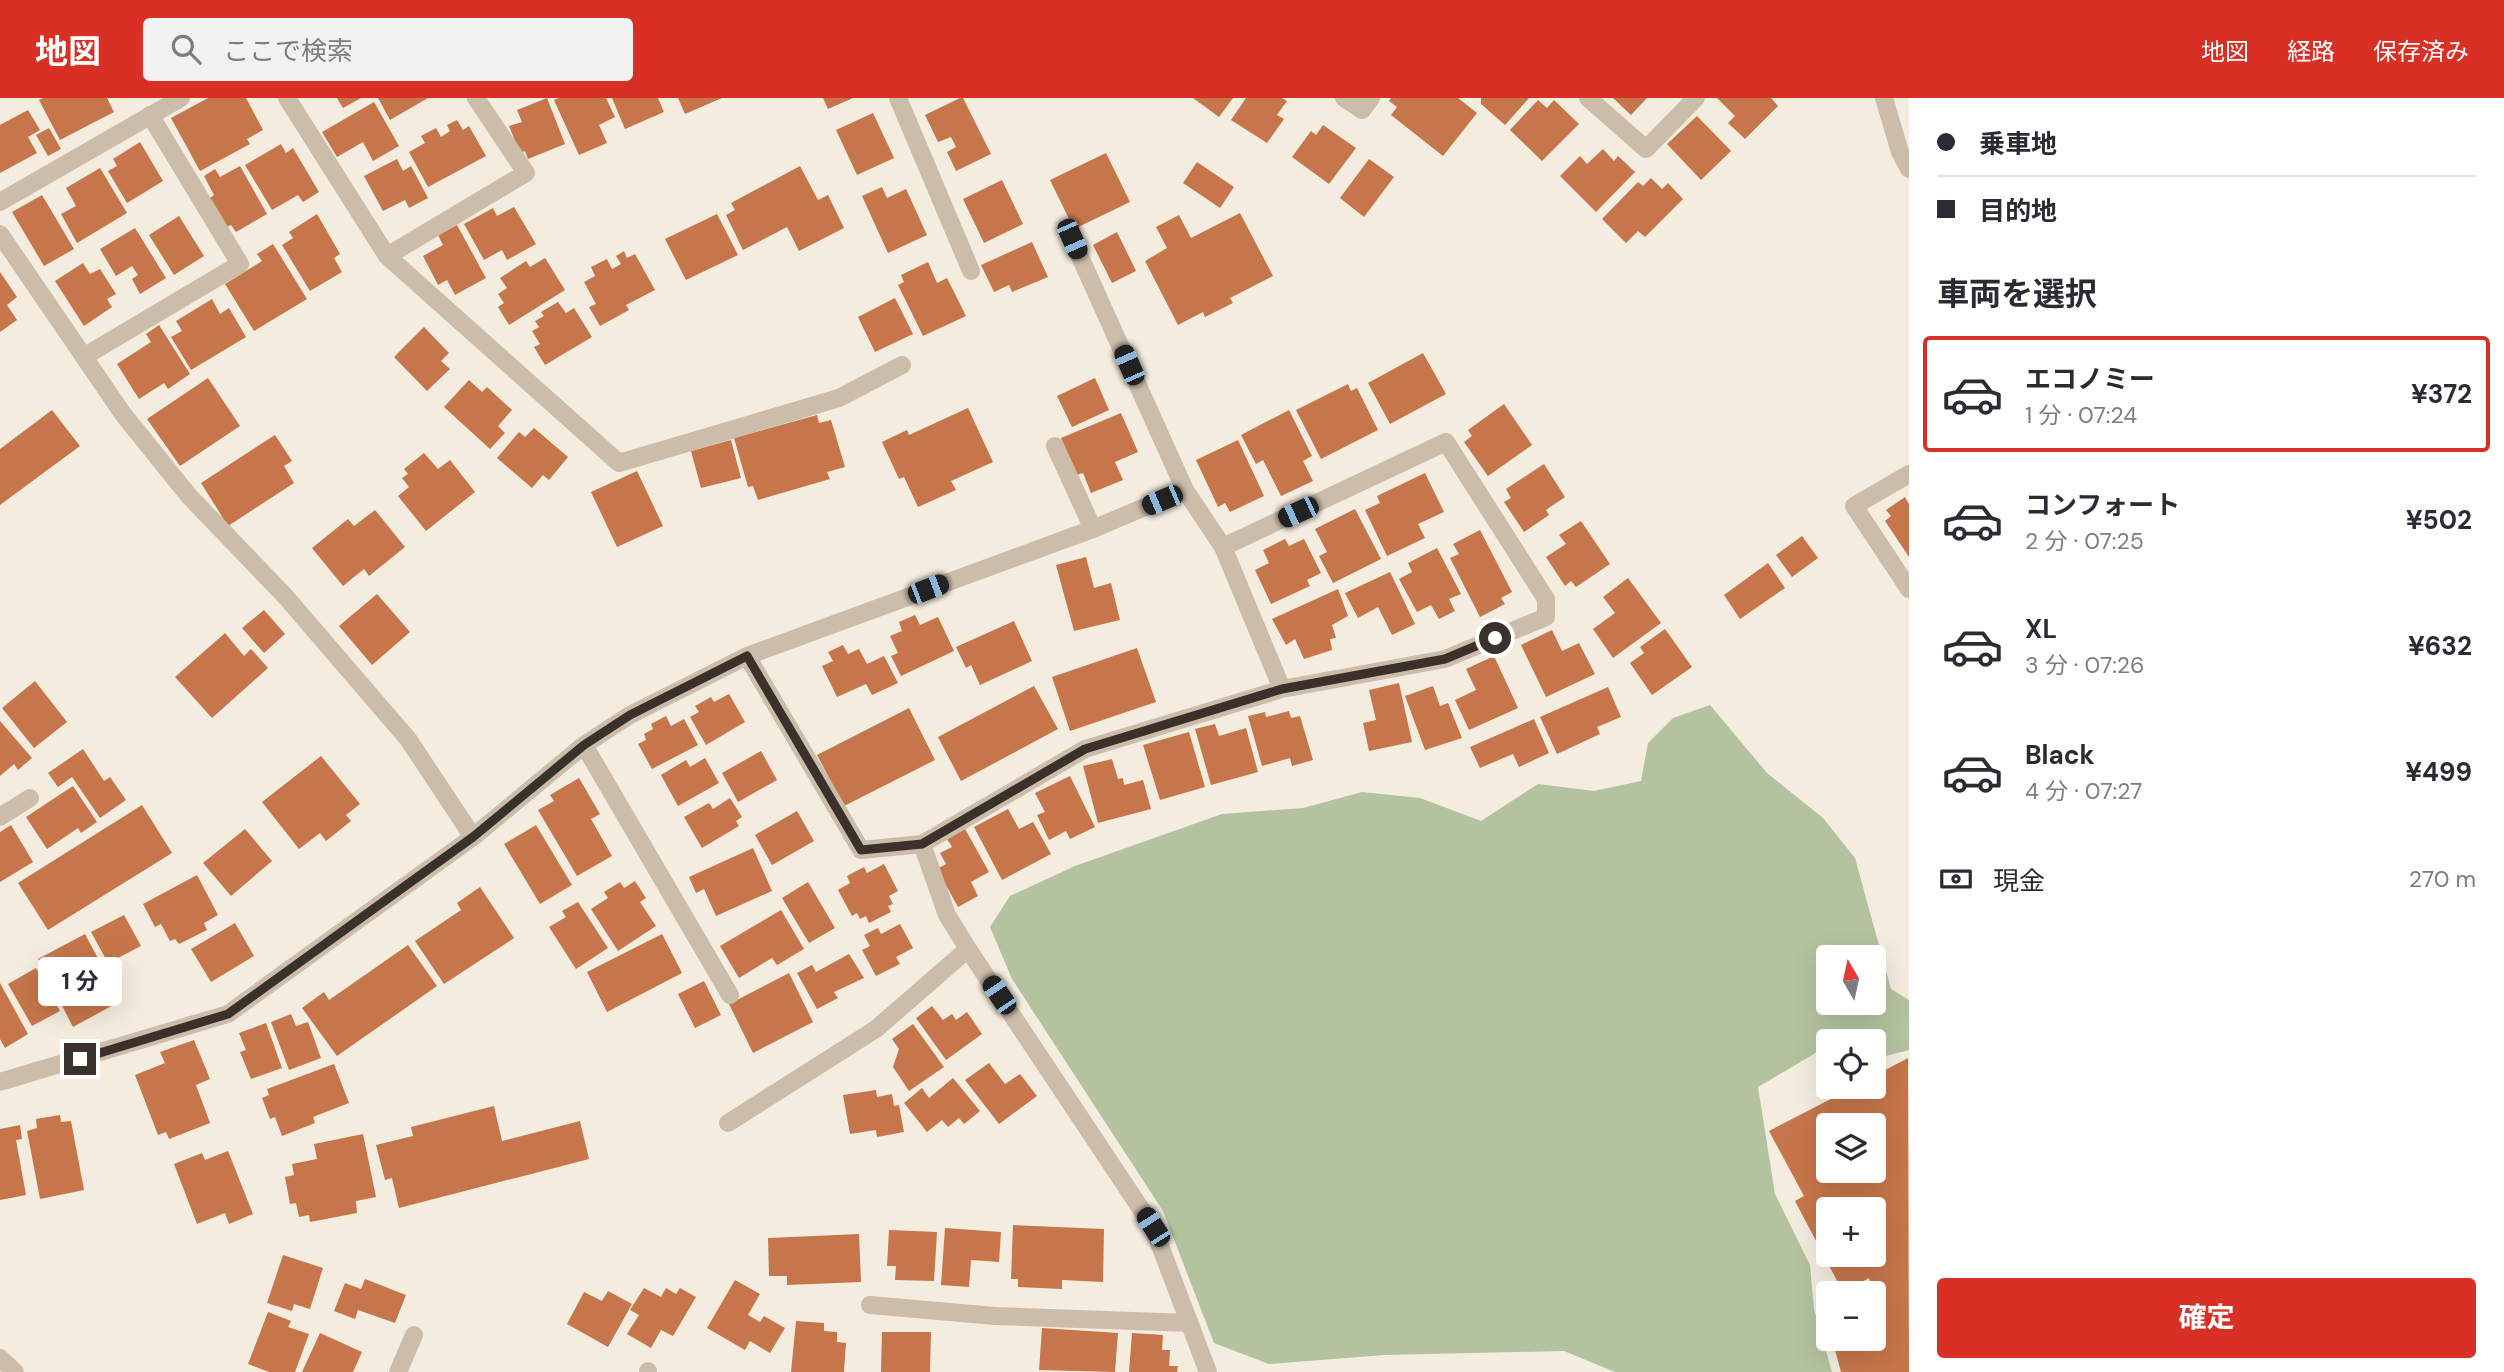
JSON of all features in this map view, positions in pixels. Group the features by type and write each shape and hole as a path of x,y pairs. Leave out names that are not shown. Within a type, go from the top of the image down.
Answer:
{"street":[{"path":"0,202 181,98"},
{"path":"287,98 387,257 619,463 839,398 902,365"},
{"path":"898,98 971,271"},
{"path":"1344,98 1362,110 1371,98"},
{"path":"1588,98 1646,149 1696,98"},
{"path":"1884,98 1900,152 1909,169"},
{"path":"387,257 526,173 479,99"},
{"path":"85,356 240,264 150,115"},
{"path":"0,234 124,414 188,496 285,596 408,739 473,837"},
{"path":"1072,239 1185,491 1223,547 1282,689"},
{"path":"747,656 861,850 922,844 1085,749 1282,689 1445,659 1546,617 1546,598 1446,442 1223,547"},
{"path":"1055,446 1093,529"},
{"path":"1909,474 1854,506 1909,589"},
{"path":"2,1077 228,1014 473,837 584,745 630,715 747,656 1093,529 1185,491"},
{"path":"584,745 730,995"},
{"path":"0,817 30,798"},
{"path":"922,844 947,915 1153,1227 1208,1372"},
{"path":"728,1122 876,1029 968,949"},
{"path":"870,1305 995,1316 1189,1323"},
{"path":"398,1372 414,1335"},
{"path":"0,1359 15,1372"}],"green space":[{"path":"1710,705 1767,773 1823,818 1855,858 1879,945 1816,945 1816,1015 1886,1015 1886,971 1891,989 1909,1000 1909,1050 1886,1056 1886,1029 1816,1029 1816,1053 1758,1087 1775,1194 1810,1265 1816,1316 1816,1351 1826,1351 1832,1372 1615,1372 1564,1351 1385,1355 1269,1364 1214,1343 1163,1211 1012,979 990,927 1010,896 1075,866 1222,814 1303,808 1362,792 1420,798 1481,821 1538,784 1594,791 1641,781 1648,743 1673,718"}],"building":[{"path":"107,98 114,112 60,140 39,100"},
{"path":"208,98 246,98 263,130 247,139 250,144 200,171 171,118"},
{"path":"337,98 361,98 343,108"},
{"path":"378,98 428,98 390,120"},
{"path":"547,98 565,144 528,159 525,151 520,153 509,126 522,122 517,110"},
{"path":"606,98 615,117 599,125 607,143 579,155 554,100"},
{"path":"612,98 658,98 664,112 625,129"},
{"path":"678,98 722,98 685,114"},
{"path":"823,98 853,98 828,109"},
{"path":"963,98 991,154 956,171 947,152 956,147 951,137 938,142 925,115"},
{"path":"1193,98 1233,98 1219,117"},
{"path":"1246,98 1282,98 1287,101 1277,115 1284,119 1267,143 1231,120"},
{"path":"1391,98 1458,98 1477,113 1443,156 1391,115 1397,107 1389,101"},
{"path":"1481,98 1529,98 1505,125 1481,104"},
{"path":"1613,98 1647,98 1631,115"},
{"path":"1717,98 1771,98 1778,106 1745,139 1728,123 1735,116"},
{"path":"1538,100 1547,108 1554,100 1579,124 1542,161 1510,130"},
{"path":"374,102 399,146 373,161 363,142 337,157 322,132"},
{"path":"28,110 40,130 28,137 37,153 0,173 0,125"},
{"path":"873,113 894,158 857,175 836,130"},
{"path":"1697,116 1731,151 1701,180 1667,144"},
{"path":"457,120 463,130 469,126 486,156 428,187 409,152 425,143 421,136 436,128 441,137 450,131 447,125"},
{"path":"1323,125 1356,148 1329,184 1292,157 1311,131 1316,135"},
{"path":"49,128 61,149 48,156 36,135"},
{"path":"140,142 163,181 127,203 108,171 117,166 113,159"},
{"path":"281,144 286,153 293,148 319,192 303,202 298,195 272,210 245,165"},
{"path":"1603,149 1614,161 1618,156 1635,172 1596,212 1560,176 1580,156 1587,164"},
{"path":"1106,153 1130,202 1074,229 1050,180"},
{"path":"397,159 403,171 411,166 428,198 409,208 405,200 383,211 364,176"},
{"path":"1369,159 1394,177 1364,217 1340,198"},
{"path":"1197,162 1234,187 1220,208 1183,183"},
{"path":"240,166 267,214 236,232 231,225 227,227 210,198 214,195 204,176 215,169 220,177"},
{"path":"800,166 818,200 828,195 844,228 799,251 787,227 743,250 726,215 735,210 731,203"},
{"path":"100,168 127,213 77,243 61,214 76,206 66,188"},
{"path":"1651,178 1662,189 1668,183 1683,199 1645,237 1638,231 1626,243 1602,219 1638,182 1643,186"},
{"path":"1002,180 1023,224 984,243 963,199"},
{"path":"882,187 887,198 906,189 927,235 888,253 862,196"},
{"path":"42,195 74,249 44,266 12,212"},
{"path":"514,207 536,244 507,260 502,250 484,260 464,224 493,208 497,216"},
{"path":"1240,213 1273,276 1230,298 1233,303 1205,317 1203,312 1178,325 1145,261 1167,248 1156,227 1179,215 1191,238"},
{"path":"317,214 340,254 334,258 342,272 310,291 282,245 293,238 289,232"},
{"path":"717,214 738,255 686,280 665,239"},
{"path":"179,216 204,256 174,275 149,235"},
{"path":"457,225 486,278 455,295 447,280 438,285 423,256 443,245 438,235"},
{"path":"135,228 166,278 140,294 132,279 138,275 132,266 116,276 100,249"},
{"path":"1117,232 1136,271 1112,283 1093,245"},
{"path":"1032,242 1048,277 1012,292 1009,285 994,292 981,265"},
{"path":"273,244 307,299 254,331 225,284 262,261 257,254"},
{"path":"624,251 627,258 635,254 655,290 626,305 629,310 600,326 589,307 596,304 584,282 595,276 591,267 607,259 612,269 621,264 616,256"},
{"path":"545,258 565,290 509,325 498,307 504,303 498,294 507,288 500,278 526,261 530,267"},
{"path":"928,262 937,283 947,278 966,316 923,336 898,285 904,282 901,275"},
{"path":"83,263 90,274 100,269 116,294 107,299 112,307 84,326 55,281"},
{"path":"0,272 17,297 7,305 17,320 0,332"},
{"path":"895,298 913,334 875,352 858,317"},
{"path":"212,299 220,314 229,308 246,337 191,370 171,337 182,331 176,321"},
{"path":"558,302 566,313 574,308 592,337 545,365 534,347 540,344 532,331 539,327 535,321 544,316 541,312"},
{"path":"159,325 190,374 168,389 164,383 139,399 117,364 151,342 146,334"},
{"path":"424,327 449,353 441,361 450,369 427,391 394,357"},
{"path":"1423,353 1446,394 1390,424 1368,383"},
{"path":"208,378 240,426 180,466 147,419"},
{"path":"1095,378 1109,410 1072,427 1057,396"},
{"path":"469,380 482,392 487,387 512,410 498,426 505,433 490,449 444,407"},
{"path":"1348,384 1351,391 1357,388 1378,430 1321,459 1296,410"},
{"path":"1504,404 1532,445 1488,476 1464,442 1472,436 1468,430"},
{"path":"968,408 993,462 951,481 956,490 918,507 904,477 899,479 882,442 907,430 909,435"},
{"path":"52,410 80,446 0,505 0,449"},
{"path":"1289,410 1312,456 1303,461 1313,481 1281,496 1263,460 1256,464 1241,435"},
{"path":"1121,413 1138,452 1115,462 1123,480 1091,493 1083,473 1076,475 1061,438"},
{"path":"817,415 819,423 831,420 845,467 827,472 830,479 758,500 753,486 748,487 734,438"},
{"path":"534,428 568,457 549,480 543,475 532,488 497,458 519,432 525,437"},
{"path":"275,435 292,461 284,466 294,483 228,526 201,483"},
{"path":"731,440 741,478 701,488 691,451"},
{"path":"1238,440 1264,496 1230,512 1225,503 1218,507 1196,460"},
{"path":"424,453 438,469 450,460 475,492 426,531 398,496 409,487 402,478 408,474 404,469"},
{"path":"1544,464 1565,497 1546,510 1549,515 1524,532 1504,502 1511,498 1506,489"},
{"path":"637,471 663,526 617,547 591,492"},
{"path":"1425,473 1444,512 1418,524 1425,538 1387,556 1365,510 1380,503 1377,496"},
{"path":"1905,497 1909,504 1909,557 1885,521 1891,516 1886,510"},
{"path":"1355,509 1381,559 1333,583 1319,556 1327,552 1315,529"},
{"path":"375,510 405,547 369,576 364,569 343,586 312,548 348,519 354,526"},
{"path":"1581,521 1610,564 1576,587 1571,581 1565,586 1546,557 1566,544 1559,535"},
{"path":"1480,530 1512,592 1501,598 1505,604 1480,617 1450,558 1459,554 1453,544"},
{"path":"1802,536 1818,558 1792,577 1776,555"},
{"path":"1285,539 1289,546 1304,539 1321,573 1307,580 1310,586 1271,604 1255,570 1269,563 1263,550"},
{"path":"1437,548 1461,594 1449,599 1455,611 1439,619 1431,605 1417,612 1399,579 1412,572 1408,563"},
{"path":"1086,557 1094,588 1111,583 1120,620 1074,631 1056,565"},
{"path":"1768,563 1785,588 1740,619 1724,595"},
{"path":"1390,572 1415,624 1392,635 1378,607 1358,618 1345,593"},
{"path":"1628,578 1661,623 1613,658 1593,629 1615,613 1603,597"},
{"path":"1338,589 1348,616 1332,625 1336,638 1330,639 1332,650 1304,659 1295,639 1286,645 1272,619"},
{"path":"377,594 410,632 372,665 339,626"},
{"path":"264,610 285,634 264,653 242,628"},
{"path":"915,615 920,625 938,617 954,651 901,676 891,656 898,653 890,636 902,631 899,622"},
{"path":"1014,621 1032,661 980,685 971,665 966,668 956,647"},
{"path":"1665,629 1692,667 1652,695 1630,663 1644,653 1640,647"},
{"path":"1552,630 1562,651 1579,643 1595,674 1546,697 1521,645"},
{"path":"225,633 244,656 251,649 268,668 212,718 175,677"},
{"path":"843,645 848,654 859,649 867,664 884,656 898,683 872,695 866,684 837,697 822,666 833,661 828,652"},
{"path":"1137,648 1156,702 1070,731 1052,677"},
{"path":"1494,656 1518,708 1469,730 1455,700 1476,690 1466,669"},
{"path":"35,681 67,722 34,748 2,708"},
{"path":"1399,683 1412,742 1369,751 1363,723 1376,720 1369,690"},
{"path":"1034,686 1058,729 961,781 938,737"},
{"path":"1433,686 1440,706 1448,703 1462,738 1425,750 1405,696"},
{"path":"1608,687 1621,717 1597,727 1600,734 1557,754 1540,717"},
{"path":"729,694 745,722 706,745 690,717 699,712 695,706 711,697 714,702"},
{"path":"909,708 935,760 844,806 817,755"},
{"path":"1289,711 1291,718 1300,716 1313,760 1292,766 1290,758 1262,766 1248,716 1265,712 1266,717"},
{"path":"666,716 671,726 684,719 698,745 652,769 638,744 646,740 644,734 653,729 651,724"},
{"path":"1534,719 1549,753 1519,767 1513,754 1480,768 1470,747"},
{"path":"0,721 32,758 18,770 14,764 0,776"},
{"path":"1215,724 1219,736 1246,728 1258,772 1211,785 1195,729"},
{"path":"1189,732 1205,787 1160,800 1143,745"},
{"path":"83,749 104,781 110,777 126,800 100,818 72,777 58,787 48,773"},
{"path":"761,751 777,780 738,802 722,773"},
{"path":"321,756 360,804 346,815 351,821 326,841 320,833 299,849 262,802"},
{"path":"705,758 719,783 678,806 661,775 686,760 690,767"},
{"path":"1112,759 1118,779 1123,778 1124,785 1143,780 1151,809 1098,823 1083,766"},
{"path":"1070,776 1095,827 1070,839 1066,831 1049,840 1037,815 1045,812 1035,793"},
{"path":"579,778 600,814 591,819 612,856 577,876 538,810 554,801 550,795"},
{"path":"73,786 97,822 81,833 78,828 47,849 26,817"},
{"path":"730,798 742,817 736,821 739,826 702,848 684,817 709,803 713,809"},
{"path":"142,805 172,853 48,930 18,883"},
{"path":"1008,809 1019,829 1033,822 1051,854 1002,880 974,827"},
{"path":"797,811 814,841 772,865 755,835"},
{"path":"11,825 33,862 0,882 0,832"},
{"path":"536,825 572,885 540,904 504,844"},
{"path":"245,829 272,861 231,896 203,863"},
{"path":"965,829 989,872 971,882 978,896 958,907 937,869 946,864 940,853 952,847 947,839"},
{"path":"753,848 772,891 716,916 704,889 696,893 689,877"},
{"path":"884,864 898,891 889,896 893,904 888,906 891,912 869,923 866,916 860,919 857,913 852,916 838,890 850,883 847,876 864,867 867,873"},
{"path":"197,875 218,915 204,923 207,930 179,944 175,939 170,941 161,924 155,927 143,904"},
{"path":"635,881 646,898 640,902 656,926 618,951 591,909 608,898 604,892 620,882 624,888"},
{"path":"808,882 835,928 809,943 782,898"},
{"path":"480,887 514,938 444,984 415,941 461,910 457,903"},
{"path":"578,902 608,948 576,969 549,927 566,917 562,911"},
{"path":"781,910 804,949 777,965 772,958 739,978 720,946"},
{"path":"124,915 141,946 108,963 91,932"},
{"path":"235,923 254,956 211,982 191,949"},
{"path":"900,924 913,948 896,957 900,964 876,976 862,950 870,946 864,935 878,928 881,934"},
{"path":"85,934 101,964 97,966 117,1003 73,1027 57,996 70,989 64,977 52,983 38,959"},
{"path":"662,934 682,973 607,1012 587,972"},
{"path":"408,945 437,986 337,1056 302,1008 324,992 329,1000"},
{"path":"849,954 864,978 834,992 838,998 817,1009 797,973 812,965 816,972"},
{"path":"36,968 60,1011 32,1026 8,984"},
{"path":"789,973 813,1022 753,1053 729,1004"},
{"path":"704,981 721,1015 695,1028 678,994"},
{"path":"0,983 28,1034 5,1048 0,1039"},
{"path":"932,1006 943,1020 952,1014 956,1020 967,1012 982,1034 946,1060 916,1018"},
{"path":"291,1014 296,1026 308,1022 321,1058 289,1070 271,1022"},
{"path":"266,1023 282,1068 251,1079 240,1052 246,1050 239,1033"},
{"path":"913,1024 944,1067 909,1091 893,1067 899,1049 892,1039"},
{"path":"194,1040 210,1079 196,1085 210,1123 169,1139 166,1132 158,1135 135,1075 165,1063 160,1052"},
{"path":"1908,1058 1909,1372 1841,1372 1835,1351 1886,1351 1886,1281 1870,1281 1869,1278 1863,1281 1837,1281 1830,1267 1886,1267 1886,1197 1816,1197 1816,1241 1795,1201 1804,1196 1769,1131 1831,1099 1886,1099 1886,1070"},
{"path":"989,1063 1005,1084 1020,1074 1037,1096 999,1124 965,1080"},
{"path":"334,1064 349,1103 313,1117 315,1123 282,1136 275,1117 270,1119 262,1098 269,1095 267,1089"},
{"path":"953,1078 980,1111 964,1124 959,1118 948,1127 942,1120 927,1132 904,1103 922,1088 929,1098"},
{"path":"876,1090 877,1097 892,1094 894,1106 899,1105 904,1132 877,1137 876,1130 850,1134 843,1095"},
{"path":"494,1106 502,1141 580,1121 589,1159 399,1208 392,1178 385,1180 376,1145 413,1136 411,1127"},
{"path":"60,1115 61,1122 71,1121 84,1190 40,1199 27,1131 37,1128 36,1119"},
{"path":"20,1125 22,1139 16,1140 26,1195 0,1200 0,1129"},
{"path":"363,1134 376,1197 356,1201 357,1213 310,1222 309,1215 299,1217 296,1203 290,1204 285,1177 294,1175 292,1164 317,1159 314,1144"},
{"path":"228,1151 253,1214 229,1224 225,1213 197,1224 174,1164 202,1153 205,1160"},
{"path":"1013,1225 1104,1229 1103,1282 1062,1280 1062,1289 1018,1287 1018,1279 1011,1279"},
{"path":"945,1228 1001,1232 999,1262 971,1260 969,1287 941,1285"},
{"path":"889,1230 937,1232 934,1281 895,1280 896,1266 887,1266"},
{"path":"859,1234 861,1282 787,1285 787,1276 769,1276 768,1238"},
{"path":"283,1255 323,1268 310,1309 294,1304 292,1311 267,1303"},
{"path":"365,1279 406,1295 395,1323 358,1310 355,1319 334,1311 345,1283 361,1289"},
{"path":"735,1280 760,1294 748,1315 760,1322 764,1316 785,1328 770,1353 750,1341 745,1350 707,1328"},
{"path":"644,1288 661,1297 666,1288 676,1294 680,1288 696,1297 673,1336 661,1330 651,1348 627,1334 639,1315 630,1310"},
{"path":"608,1291 632,1304 608,1347 567,1324 584,1292 602,1301"},
{"path":"268,1312 291,1321 288,1327 309,1334 295,1372 269,1372 248,1364"},
{"path":"796,1321 824,1323 824,1331 837,1332 837,1342 846,1343 844,1372 791,1372"},
{"path":"1042,1328 1118,1333 1115,1372 1039,1370"},
{"path":"882,1332 931,1332 930,1372 881,1372"},
{"path":"320,1333 362,1352 353,1372 302,1372"},
{"path":"1132,1333 1163,1335 1162,1350 1170,1350 1169,1366 1178,1366 1177,1372 1129,1372"}],"route":[{"path":"80,1059 228,1014 473,837 584,745 630,715 747,656 861,850 922,844 1085,749 1282,689 1445,659 1495,638"}]}
